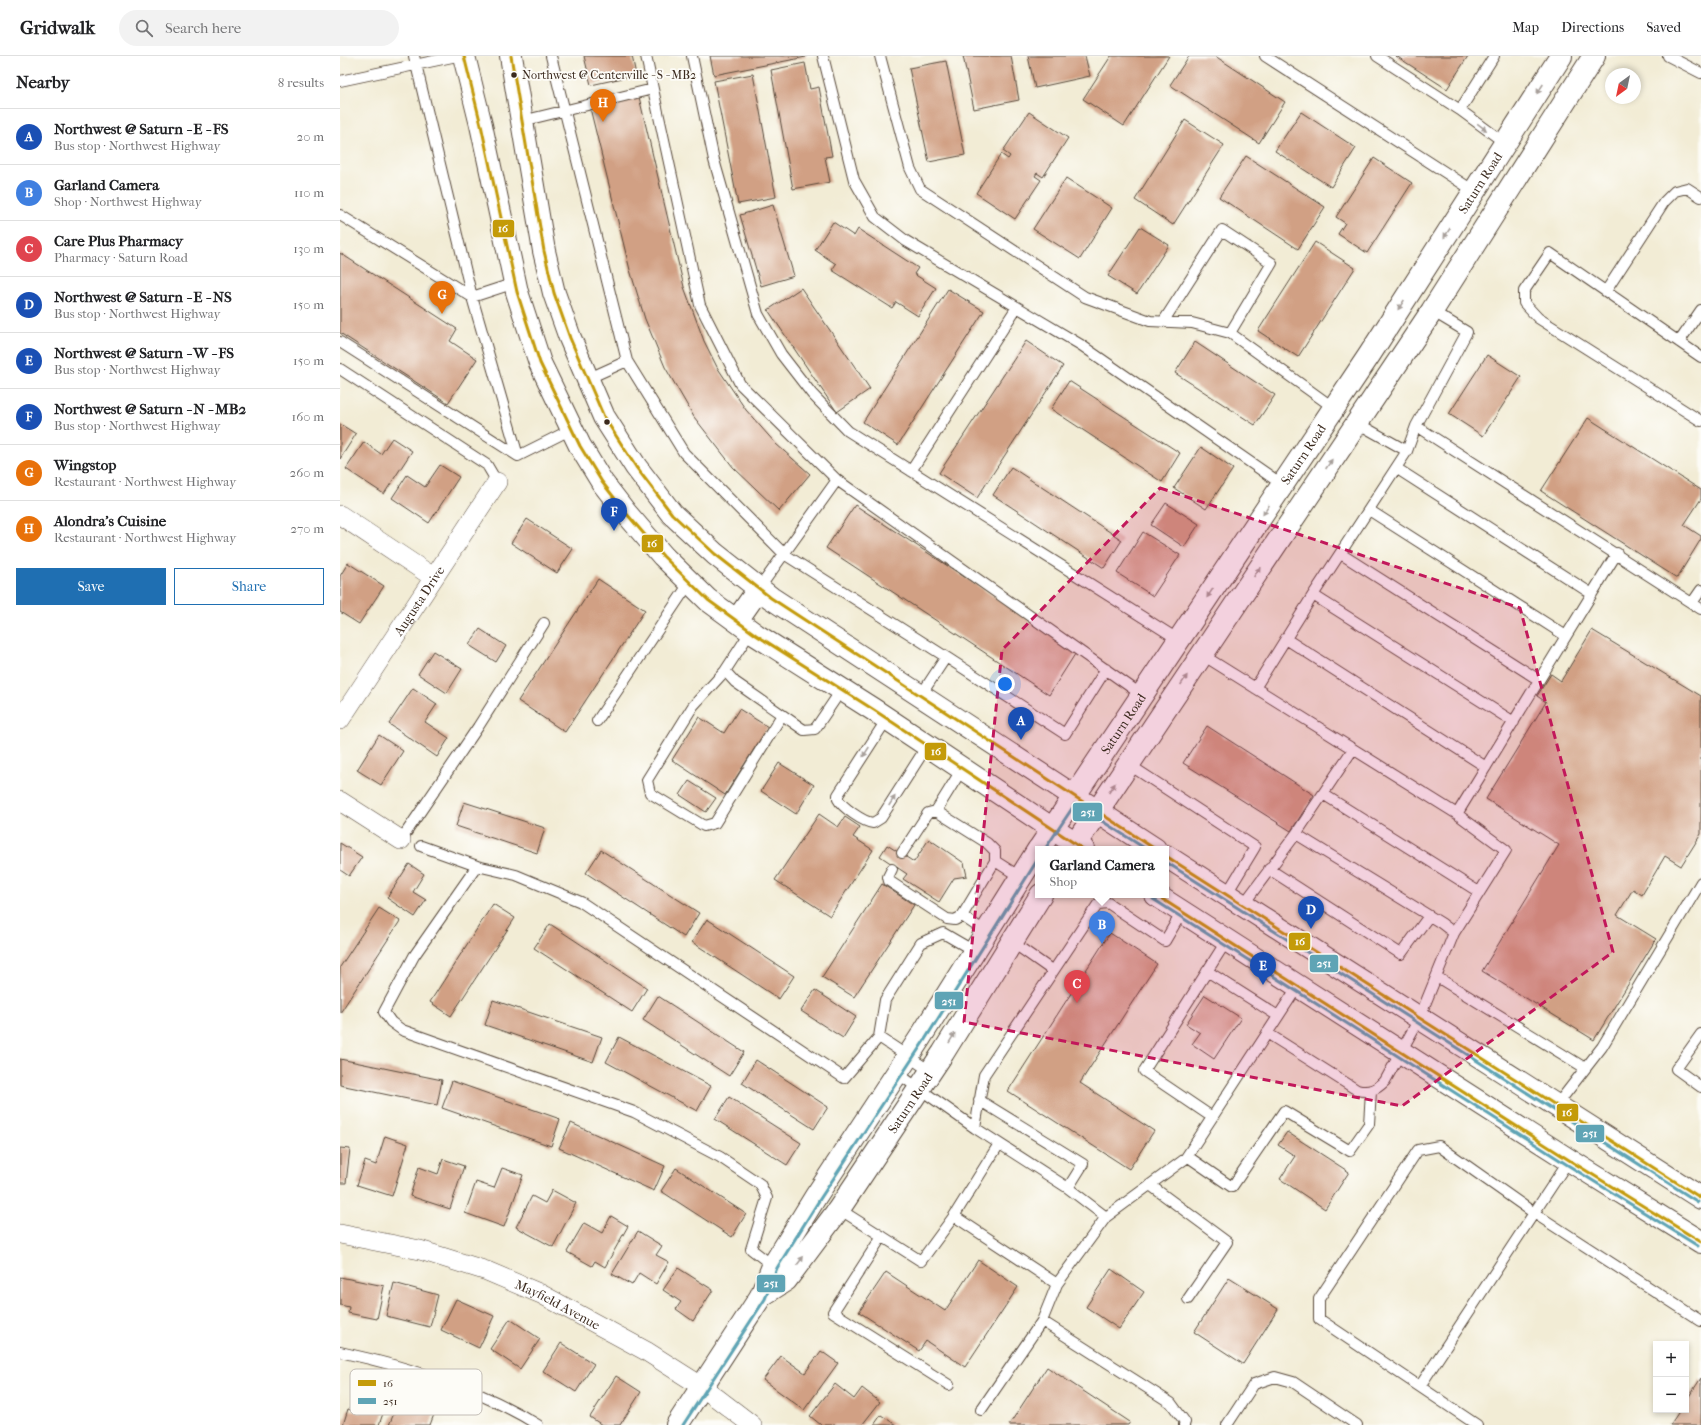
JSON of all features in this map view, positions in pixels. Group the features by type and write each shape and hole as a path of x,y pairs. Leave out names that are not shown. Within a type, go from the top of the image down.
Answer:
{"main road":[{"path":"464,56 515,283 540,363 572,429 607,489 658,551 708,600 744,626 887,718 1076,846"},
{"path":"511,56 544,251 554,293 570,338 604,417 632,461 672,514 715,554 758,590 1150,846"},
{"name":"Saturn Road","path":"1041,846 1334,408 1561,56"},
{"name":"Saturn Road","path":"1078,846 1096,811 1432,310 1594,56"},
{"path":"1334,408 1357,423"},
{"path":"744,626 758,590"},
{"path":"1179,640 1201,654"},
{"name":"Saturn Road","path":"677,1425 761,1296 773,1266 816,1196 903,1065 1035,854"},
{"path":"1169,858 1701,1198"},
{"name":"Saturn Road","path":"761,1296 786,1280 839,1209 925,1079 1039,898"},
{"path":"1161,898 1569,1160 1701,1242"}],"street":[{"name":"Augusta Drive","path":"340,720 497,482"},
{"path":"340,515 433,577"},
{"path":"340,801 401,840"},
{"name":"Mayfield Avenue","path":"340,1234 420,1250 487,1271 541,1294 646,1351 701,1386 752,1425"}],"lane":[{"path":"340,81 415,60 457,56"},
{"path":"552,56 626,361 684,453 784,554 1065,734 1106,669"},
{"path":"646,56 700,306 740,384 837,480 1142,695"},
{"path":"692,56 714,160 758,314 782,354 812,394 848,431 1179,640"},
{"path":"823,56 854,180 875,217 906,241 1081,345 1283,485"},
{"path":"880,56 910,168 920,189 1085,296 1150,321 1192,323 1230,333 1334,408"},
{"path":"1265,56 1474,191"},
{"path":"1377,56 1460,110 1505,143"},
{"path":"1460,110 1494,56"},
{"path":"1668,56 1701,73"},
{"path":"415,60 472,297 518,456"},
{"path":"522,121 653,89"},
{"path":"1606,291 1664,202 1675,191 1687,188 1701,197"},
{"path":"340,215 472,297 515,283"},
{"path":"1163,322 1222,230 1272,263 1230,333"},
{"path":"1701,357 1550,254 1524,291 1524,303 1538,318 1701,421"},
{"path":"911,471 1017,307"},
{"path":"1255,688 1313,595 1407,451 1416,426 1467,332 1432,310"},
{"path":"1679,342 1701,310"},
{"path":"340,342 518,456"},
{"path":"587,379 626,361"},
{"path":"340,368 487,465 497,482"},
{"path":"1357,423 1407,451"},
{"path":"1416,426 1617,553 1697,606 1701,590"},
{"path":"518,456 572,429"},
{"path":"1396,468 1592,594"},
{"path":"758,590 837,480"},
{"path":"1369,510 1566,636"},
{"path":"1457,814 1617,553"},
{"path":"1341,554 1539,680"},
{"path":"597,721 690,582"},
{"path":"1313,595 1514,722"},
{"path":"401,840 478,727 544,623"},
{"path":"744,626 725,671 693,706 647,780 650,793 704,826 715,823 782,715"},
{"path":"1286,639 1486,767"},
{"path":"1201,654 1457,814 1506,850 1454,933 1419,1019 1385,1081 1371,1091 1357,1090 1267,1033"},
{"path":"921,695 946,657"},
{"path":"725,671 735,682 804,730 815,729 842,689"},
{"path":"887,718 838,795 838,799 841,804 866,822 873,824 881,818 927,746"},
{"path":"1235,900 1269,869 1296,834 1353,749"},
{"path":"1128,764 1255,847 1235,900"},
{"path":"936,812 962,769"},
{"path":"1323,794 1480,892"},
{"path":"892,869 888,877 889,881 947,919 955,920 962,916 995,861 995,851 987,843 936,812 928,813 902,853"},
{"path":"1296,834 1454,933"},
{"path":"421,846 477,866 516,875 581,902 844,1078 879,1037 885,1000 921,942 943,933 974,951"},
{"path":"995,861 1020,877"},
{"path":"477,866 414,956 384,1012 391,1022 402,1030 634,1112 720,1157 760,1184 767,1198 751,1249 773,1266"},
{"path":"1269,869 1401,954 1429,916"},
{"path":"1556,1106 1602,1046 1701,882"},
{"path":"974,1128 984,1074 1098,904 1108,903 1165,941 1182,912"},
{"path":"962,916 986,932"},
{"path":"1212,1117 1144,1071 1227,940"},
{"path":"1012,942 1053,971"},
{"path":"1207,971 1278,1016"},
{"path":"1437,977 1585,1068"},
{"path":"980,1410 1042,1321 1057,1284 1106,1217 1185,1159 1298,986"},
{"path":"1701,1034 1676,1070 1701,1087"},
{"path":"879,1037 903,1065 925,1079 974,1128 1068,1188 1106,1217"},
{"path":"903,1065 925,1079"},
{"path":"1187,1156 1232,1186 1284,1111 1350,1151 1369,1124 1371,1091"},
{"path":"979,1100 1083,1164 1068,1188"},
{"path":"839,1209 921,1261 954,1216 999,1144"},
{"path":"1477,1425 1319,1319 1319,1299 1418,1150 1439,1146 1534,1213 1701,1321"},
{"path":"1420,1386 1569,1160"},
{"path":"1150,1185 1227,1242 1188,1299"},
{"path":"954,1216 1057,1284"},
{"path":"882,1236 833,1312 949,1385"},
{"path":"1042,1321 1171,1403 1184,1422 1184,1425"},
{"path":"340,1352 402,1369"},
{"path":"1227,1425 1254,1384 1275,1377 1293,1382 1357,1425"},
{"path":"482,1397 520,1414 538,1425"}],"highlighted area":[{"path":"1160,488 1520,608 1613,952 1402,1106 964,1022 1002,650"}],"building":[{"path":"584,56 632,56 636,75 591,85"},
{"path":"710,56 806,56 806,57 714,75"},
{"path":"963,56 1011,56 1019,100 974,109"},
{"path":"1028,56 1085,56 1090,76 1035,88"},
{"path":"1111,56 1169,56 1124,126 1083,99"},
{"path":"1189,56 1215,56 1285,102 1259,143 1170,85"},
{"path":"1396,56 1468,56 1447,89"},
{"path":"946,61 965,155 929,162 909,68"},
{"path":"805,63 810,89 819,87 832,156 825,157 830,182 793,189 771,70"},
{"path":"753,74 776,197 738,204 714,81"},
{"path":"639,97 684,287 704,341 717,367 746,410 776,444 810,474 779,511 733,467 694,417 665,367 645,319 630,270 590,108"},
{"path":"1029,112 1068,138 1043,177 1037,173 1035,176 1041,180 1015,219 976,193 1001,154 1008,159 1010,156 1003,151"},
{"path":"1301,112 1356,148 1331,187 1275,151"},
{"path":"1185,120 1224,145 1173,225 1135,200"},
{"path":"1246,156 1325,207 1298,249 1219,197"},
{"path":"1374,158 1412,183 1367,253 1338,234 1345,223 1336,217"},
{"path":"1066,178 1112,208 1080,259 1033,229"},
{"path":"773,205 794,276 761,286 740,215"},
{"path":"833,222 854,236 858,229 918,268 914,274 936,288 918,316 896,302 892,308 832,270 836,264 815,250"},
{"path":"1140,227 1169,245 1137,294 1108,276"},
{"path":"1315,242 1355,268 1298,357 1258,331"},
{"path":"340,253 457,329 450,341 477,359 448,403 340,333"},
{"path":"801,288 870,389 837,412 768,310"},
{"path":"948,289 984,311 898,445 863,422"},
{"path":"1026,341 1063,366 977,498 939,473"},
{"path":"1195,342 1275,395 1255,425 1175,373"},
{"path":"1487,355 1521,377 1483,436 1449,414"},
{"path":"1069,381 1180,453 1162,482 1051,409"},
{"path":"1588,418 1701,490 1701,499 1684,525 1701,536 1701,539 1677,578 1541,491"},
{"path":"340,424 356,434 340,459"},
{"path":"392,438 412,451 384,494 346,469 364,442 381,454"},
{"path":"1201,447 1233,469 1206,509 1174,488"},
{"path":"440,465 459,477 429,523 392,498 407,475 425,487"},
{"path":"1011,467 1122,540 1104,568 993,495"},
{"path":"1166,503 1199,524 1184,547 1151,525"},
{"path":"855,505 1077,651 1049,695 826,548"},
{"path":"527,519 573,549 557,573 511,543"},
{"path":"1143,532 1180,555 1153,596 1117,573"},
{"path":"348,563 384,586 359,624 340,612 340,576"},
{"path":"598,579 645,610 565,732 518,701"},
{"path":"480,629 506,646 496,662 469,645"},
{"path":"1592,630 1701,696 1701,834 1681,866 1665,856 1642,895 1633,889 1617,915 1656,939 1594,1040 1482,971 1559,845 1486,799 1546,702 1537,696 1551,674 1561,681"},
{"path":"433,651 462,669 447,693 418,674"},
{"path":"413,688 437,704 425,722 449,738 437,757 389,724"},
{"path":"739,709 768,727 725,795 672,760 699,717 724,733"},
{"path":"1207,726 1314,795 1291,831 1183,763"},
{"path":"379,735 403,751 381,785 357,770"},
{"path":"779,763 814,785 796,814 761,791"},
{"path":"689,781 716,798 706,812 680,795"},
{"path":"464,802 545,828 537,853 456,826"},
{"path":"819,814 838,827 845,817 860,827 853,837 873,850 830,916 775,880"},
{"path":"929,839 964,863 967,876 954,878 939,902 903,879 907,874 880,856 887,845 914,862"},
{"path":"340,843 362,857 349,876 340,870"},
{"path":"601,850 699,913 684,937 586,873"},
{"path":"409,864 424,874 413,892 426,900 415,917 387,898"},
{"path":"882,884 914,905 854,997 822,977"},
{"path":"493,904 515,918 451,1016 430,1002"},
{"path":"379,908 400,921 340,1013 340,967"},
{"path":"707,919 794,976 779,999 692,942"},
{"path":"550,924 647,988 632,1012 534,948"},
{"path":"1110,933 1157,964 1080,1083 1154,1131 1129,1169 1008,1091"},
{"path":"815,990 856,1017 843,1038 801,1011"},
{"path":"1205,995 1241,1018 1214,1059 1192,1044 1200,1033 1186,1024"},
{"path":"658,996 744,1052 729,1076 643,1020"},
{"path":"493,1000 602,1037 593,1062 485,1025"},
{"path":"619,1037 711,1086 697,1111 606,1062"},
{"path":"340,1059 442,1080 437,1105 340,1085"},
{"path":"756,1060 828,1107 814,1129 742,1083"},
{"path":"452,1081 560,1119 551,1146 442,1108"},
{"path":"729,1097 801,1143 787,1165 715,1119"},
{"path":"571,1123 665,1166 654,1191 559,1148"},
{"path":"1287,1132 1349,1172 1325,1209 1280,1179 1295,1156 1278,1145"},
{"path":"385,1136 408,1144 392,1196 357,1185 365,1161 376,1165"},
{"path":"340,1148 350,1149 346,1183 340,1183"},
{"path":"443,1159 464,1166 450,1209 410,1196 419,1167 438,1174"},
{"path":"502,1168 523,1175 504,1227 465,1213 476,1182 494,1188"},
{"path":"676,1168 746,1214 732,1237 661,1191"},
{"path":"552,1190 576,1203 553,1247 516,1227 532,1196 545,1203"},
{"path":"611,1216 628,1226 605,1267 595,1261 592,1266 567,1252 584,1223 602,1233"},
{"path":"638,1231 662,1246 656,1255 669,1262 656,1284 639,1273 632,1285 612,1274"},
{"path":"978,1260 1018,1287 965,1367 926,1341 919,1351 859,1312 886,1272 945,1311"},
{"path":"678,1268 713,1290 693,1321 676,1309 681,1302 663,1290"},
{"path":"1111,1269 1144,1292 1119,1329 1086,1307"},
{"path":"340,1277 384,1286 377,1319 348,1313 349,1307 340,1305"},
{"path":"1229,1278 1278,1309 1243,1364 1194,1332"},
{"path":"394,1283 438,1295 430,1327 386,1316"},
{"path":"456,1299 494,1316 479,1348 441,1330"},
{"path":"510,1319 540,1339 520,1369 490,1349"},
{"path":"561,1343 594,1364 576,1392 543,1371"},
{"path":"821,1351 838,1363 804,1410 763,1380 781,1356 805,1373"},
{"path":"1047,1367 1130,1422 1128,1425 1009,1425"},
{"path":"616,1376 641,1392 620,1425 602,1425 590,1417"},
{"path":"1701,1378 1701,1425 1670,1425 1678,1413 1689,1413 1689,1396"},
{"path":"835,1384 854,1399 862,1388 880,1402 862,1425 821,1425 810,1416"},
{"path":"348,1409 350,1410 350,1415 382,1415 379,1425 343,1425"},
{"path":"393,1415 434,1415 430,1425 389,1425"},
{"path":"881,1415 896,1425 874,1425"}],"transit line":[{"name":"16","path":"464,56 481,125 517,292 540,363 580,446 602,482 626,513 663,556 708,600 756,635 874,710 1078,846"},
{"name":"16","path":"511,56 544,251 554,293 570,338 604,417 636,467 672,514 715,554 771,598 1150,846"},
{"name":"251","path":"1047,846 1075,804 1141,846"},
{"name":"16","path":"1169,858 1701,1198"},
{"name":"251","path":"683,1425 765,1299 777,1268 820,1199 924,1041 1035,864"},
{"name":"251","path":"1169,864 1698,1202"},
{"name":"16","path":"1161,898 1569,1160 1701,1242"},
{"name":"251","path":"1153,899 1566,1164 1698,1246"}],"place":[{"name":"Northwest @ Centerville - S - MB2","path":"514,75"},
{"name":"Alondra’s Cuisine","path":"603,122"},
{"name":"Wingstop","path":"442,314"},
{"name":"Northwest @ Saturn - N - MB2","path":"614,531"},
{"name":"Northwest @ Saturn - E - FS","path":"1021,740"},
{"name":"Northwest @ Saturn - E - NS","path":"1311,929"},
{"name":"Garland Camera","path":"1102,944"},
{"name":"Northwest @ Saturn - W - FS","path":"1263,985"},
{"name":"Care Plus Pharmacy","path":"1077,1003"}]}
